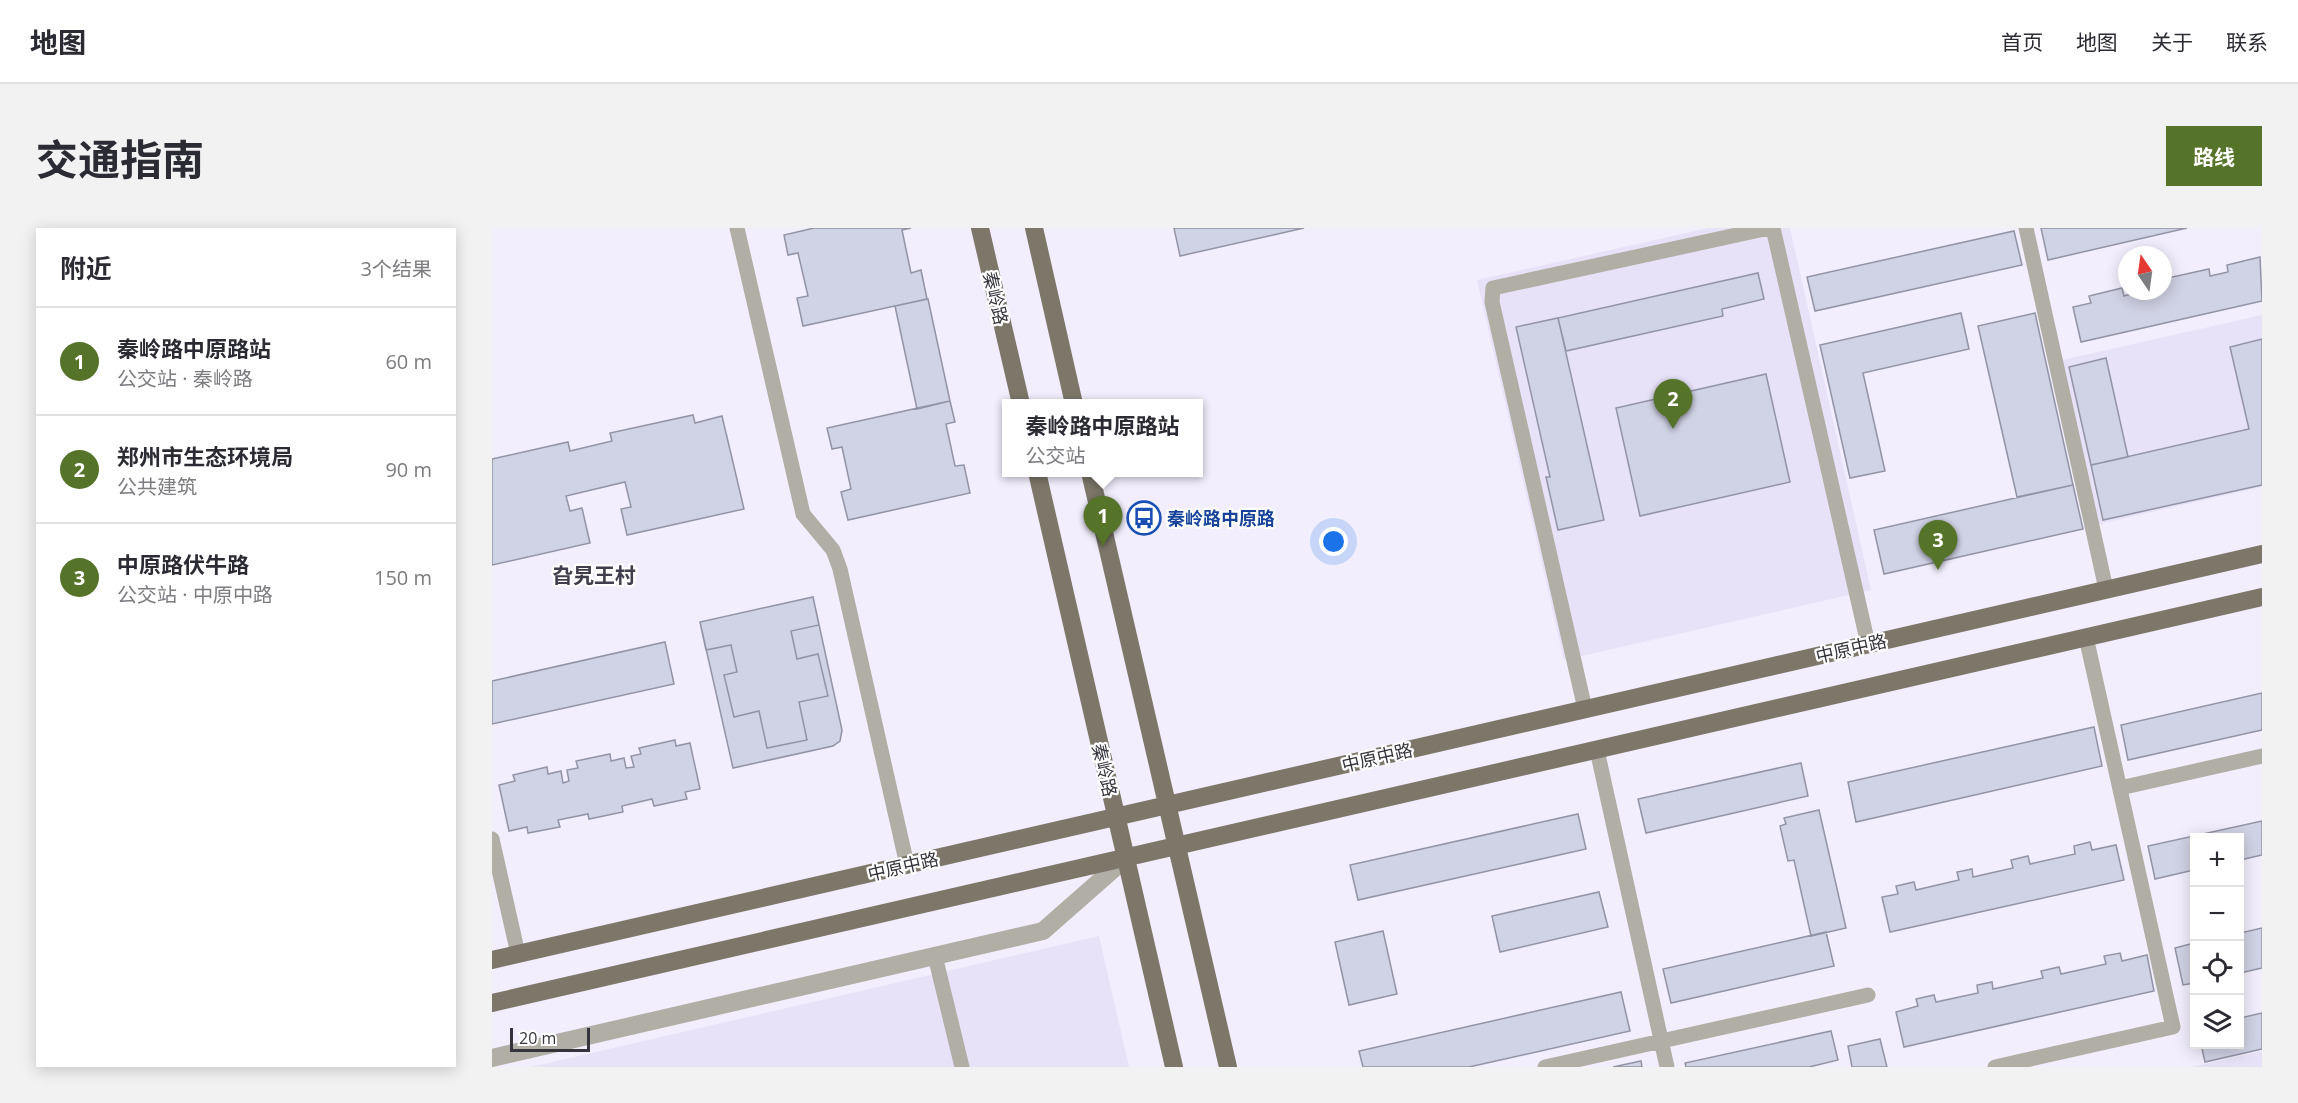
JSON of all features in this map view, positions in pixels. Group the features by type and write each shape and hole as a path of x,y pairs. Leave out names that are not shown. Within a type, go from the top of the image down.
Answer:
{"main road":[{"name":"秦岭路","path":"980,228 1020,399"},
{"path":"1034,228 1073,399"},
{"name":"秦岭路","path":"1037,477 1174,1067"},
{"path":"1091,477 1228,1067"},
{"name":"中原中路","path":"492,960 2262,554"},
{"path":"492,1003 2262,597"}],"street":[{"path":"492,1058 1043,931 1126,858"}],"lane":[{"path":"736,228 803,514 833,550 840,568 908,865"},
{"path":"1585,709 1492,302 1493,288 1768,228"},
{"path":"1773,228 1868,644"},
{"path":"2026,228 2106,589"},
{"path":"1995,1067 2173,1027 2086,637"},
{"path":"1597,750 1667,1067"},
{"path":"2120,788 2262,756"},
{"path":"492,839 518,954"},
{"path":"935,956 962,1067"},
{"path":"1545,1067 1868,995"}],"shaded area":[{"path":"1708,228 1790,228 1871,590 1564,660 1477,280"},
{"path":"2262,315 2262,487 2099,524 2062,360"},
{"path":"1099,936 1129,1067 531,1067"},
{"path":"2262,1051 2262,1067 2192,1067"}],"building":[{"path":"814,228 911,228 902,230 911,273 921,270 927,299 803,326 797,298 808,296 798,253 788,255 784,235"},
{"path":"1174,228 1304,228 1180,256"},
{"path":"2041,228 2187,228 2048,260"},
{"path":"2014,231 2022,265 1815,311 1807,277"},
{"path":"2260,257 2262,301 2081,342 2073,307 2091,303 2089,296 2118,289 2118,300 2172,300 2172,277 2209,269 2210,276 2228,272 2227,265"},
{"path":"1758,273 1764,299 1722,309 1723,316 1566,351 1558,318"},
{"path":"928,299 950,401 917,409 895,306"},
{"path":"1961,313 1969,349 1863,373 1885,471 1850,478 1820,345"},
{"path":"2035,313 2073,485 2017,497 1978,326"},
{"path":"1558,318 1604,520 1558,530 1546,477 1550,477 1516,327"},
{"path":"2262,339 2262,485 2103,520 2091,465 2249,429 2230,347"},
{"path":"2106,358 2128,457 2091,465 2069,367"},
{"path":"1766,374 1790,482 1640,516 1616,408"},
{"path":"950,401 955,422 946,424 955,466 964,465 970,493 848,520 841,492 851,489 842,447 832,449 827,428"},
{"path":"693,415 695,423 722,416 744,509 627,535 621,509 631,507 625,482 566,496 570,511 582,508 590,543 492,565 492,459 568,442 570,451 612,441 610,433"},
{"path":"2073,485 2083,529 1884,574 1874,530"},
{"path":"813,597 819,625 791,631 797,659 818,654 828,696 799,702 807,740 767,748 759,711 734,717 724,675 737,672 731,645 706,650 700,622"},
{"path":"813,597 842,730 840,741 833,746 733,768 700,622"},
{"path":"665,642 674,684 492,724 492,681"},
{"path":"2262,693 2262,730 2128,760 2121,725"},
{"path":"2094,727 2102,766 1856,822 1848,782"},
{"path":"675,740 676,746 690,743 700,789 685,792 687,799 654,806 652,799 622,806 623,812 589,819 588,814 558,820 560,827 528,833 527,827 509,831 499,785 515,781 513,775 547,767 548,774 561,771 563,783 569,781 567,770 578,768 576,761 610,754 611,761 624,758 626,768 634,767 631,756 641,754 639,748"},
{"path":"1801,763 1808,796 1646,833 1638,799"},
{"path":"1819,810 1846,928 1811,936 1794,860 1788,861 1780,826 1786,824 1784,818"},
{"path":"1578,814 1586,849 1358,900 1350,865"},
{"path":"2262,821 2262,855 2244,859 2244,833 2207,833"},
{"path":"2190,837 2190,871 2155,879 2148,846"},
{"path":"2090,842 2092,850 2116,845 2124,880 1890,932 1882,897 1898,894 1896,886 1914,882 1916,890 1959,880 1957,872 1972,869 1973,877 2013,868 2011,860 2028,856 2030,864 2075,854 2074,846"},
{"path":"1599,892 1608,927 1500,952 1492,916"},
{"path":"2262,928 2262,968 2244,972 2244,932"},
{"path":"1383,931 1397,994 1349,1005 1335,942"},
{"path":"1826,932 1834,966 1671,1003 1663,969"},
{"path":"2190,944 2190,984 2183,985 2175,948"},
{"path":"2120,953 2122,961 2147,955 2154,991 1904,1047 1896,1012 1918,1006 1916,999 1934,995 1936,1002 1978,993 1977,985 1992,982 1993,989 2043,978 2041,971 2059,967 2061,974 2106,964 2104,956"},
{"path":"1621,992 1630,1031 1469,1067 1363,1067 1359,1051"},
{"path":"2262,1013 2262,1049 2205,1062 2202,1049 2244,1049 2244,1017"},
{"path":"1831,1031 1838,1060 1809,1067 1686,1067 1685,1063"},
{"path":"1880,1039 1887,1067 1852,1067 1848,1046"},
{"path":"1641,1061 1642,1067 1613,1067"}],"place":[{"name":"郑州市生态环境局","path":"1673,429"},
{"name":"秦岭路中原路","path":"1144,518"},
{"name":"秦岭路中原路站","path":"1103,546"},
{"name":"中原路伏牛路","path":"1938,570"}],"district":[{"name":"旮旯王村","path":"594,575"}]}
